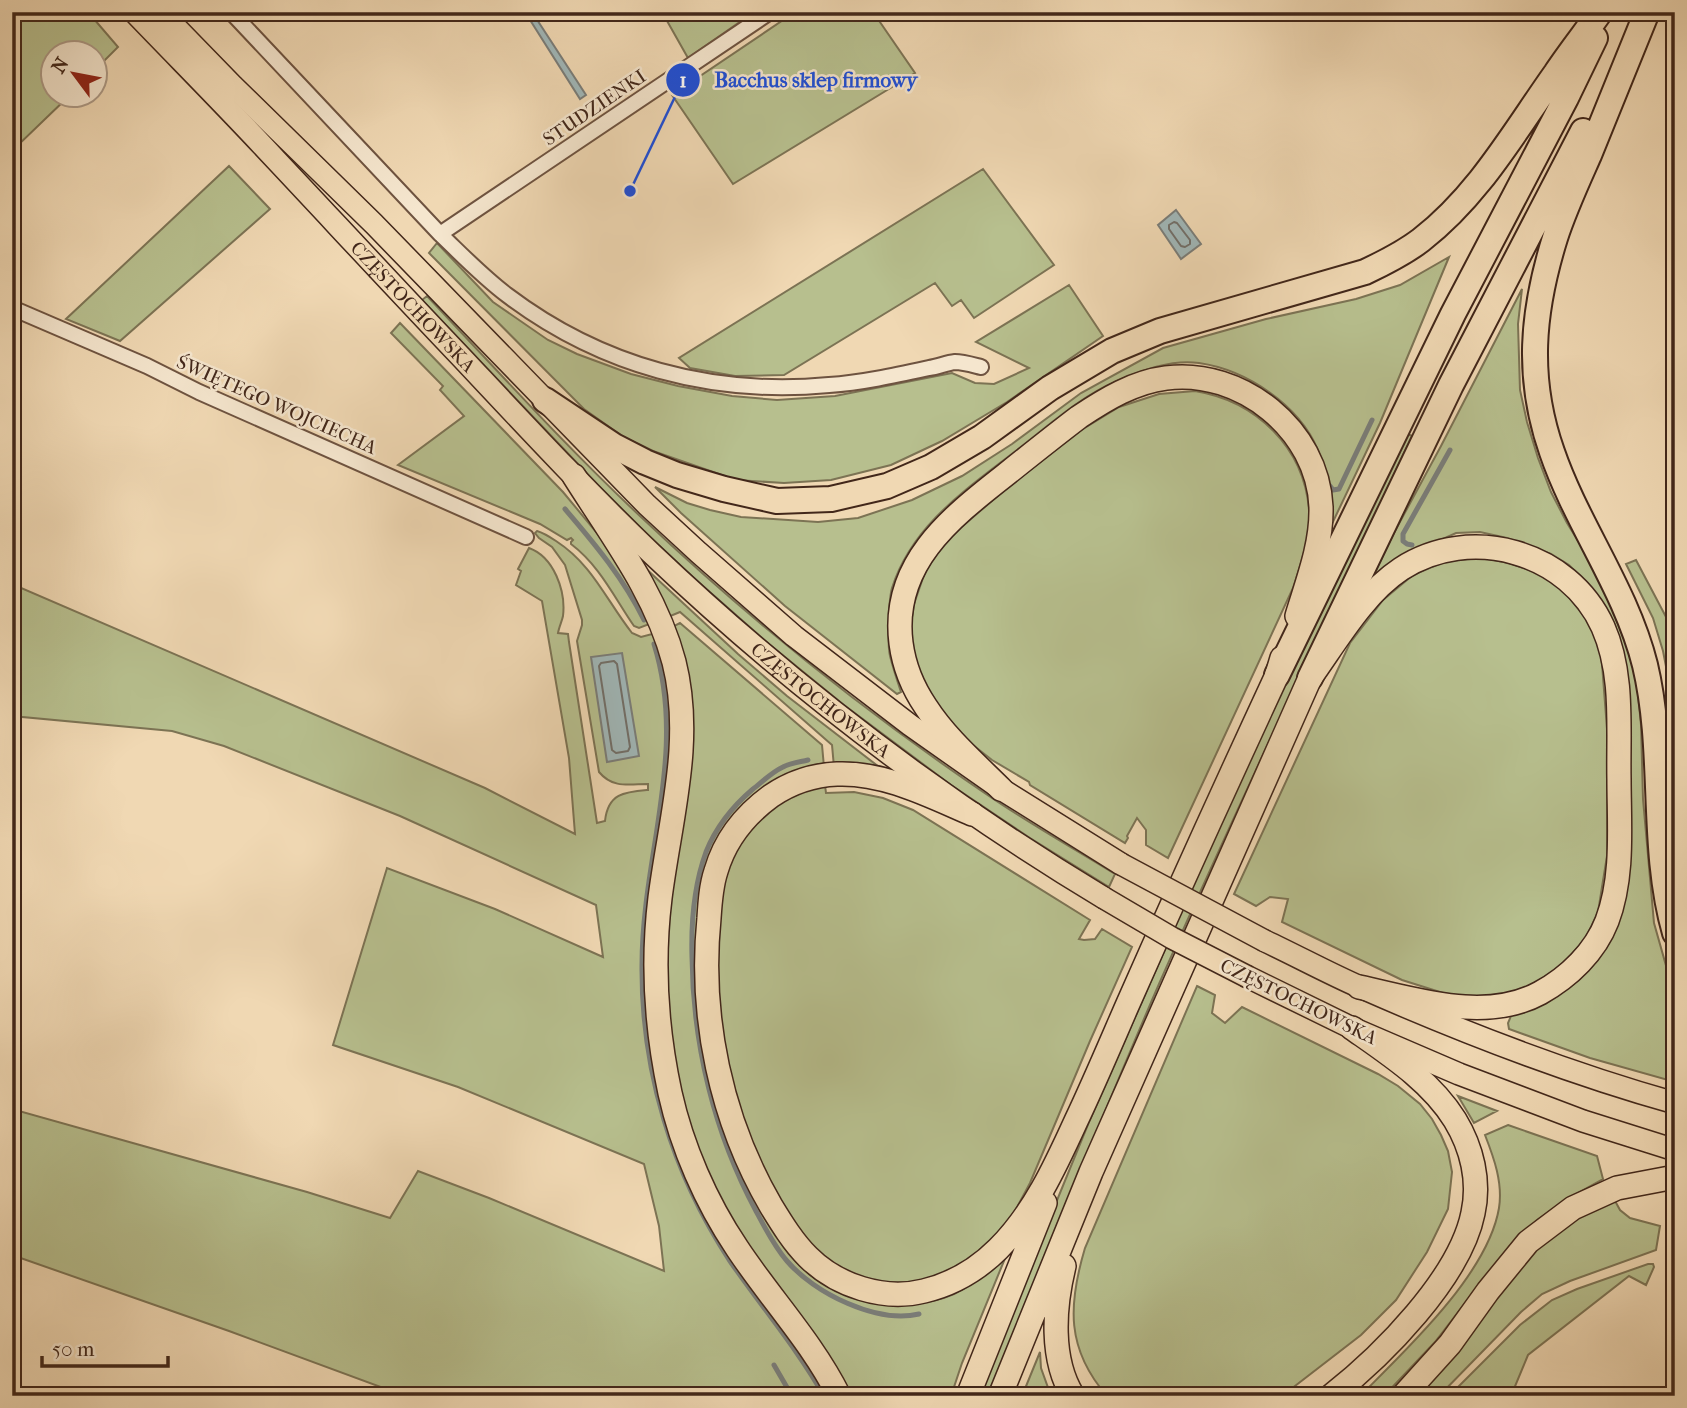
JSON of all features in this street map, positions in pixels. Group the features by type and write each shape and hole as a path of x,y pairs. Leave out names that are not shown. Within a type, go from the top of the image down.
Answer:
{"highway":[{"path":"545,400 614,446 645,462 724,489 777,501 831,499 887,486 931,467 972,443 1050,388 1112,351 1160,331 1365,272 1420,241 1479,184 1601,12"},
{"path":"968,1396 1088,1097 1199,843 1277,675 1447,326 1608,12"},
{"path":"1000,1396 1091,1172 1310,678 1451,385 1647,12"},
{"path":"1647,12 1555,237 1537,307 1534,357 1540,405 1552,453 1623,602 1644,663 1655,734 1662,869 1675,933"},
{"path":"1001,789 939,725 915,688 905,660 900,631 905,593 921,555 953,518 1079,417 1130,388 1167,378 1185,377 1201,378 1237,388 1279,416 1308,456 1321,504 1318,546 1277,675"},
{"path":"574,476 643,586 662,624 678,683 683,727 680,774 656,944 656,996 661,1046 671,1096 701,1183 722,1222 750,1267 817,1357 839,1396"},
{"path":"1310,678 1353,618 1400,569 1439,552 1478,546 1529,556 1557,572 1572,585 1594,610 1607,637 1615,670 1618,694 1618,874 1613,904 1606,923 1585,958 1570,973 1538,995 1502,1006 1486,1008 1446,1005 1359,987"},
{"path":"972,814 926,795 873,778 831,774 811,777 776,793 745,817 733,833 723,852 711,890 705,963 717,1067 749,1164 793,1240 823,1270 858,1287 877,1292 916,1293 949,1284 966,1275 984,1263 1017,1228 1050,1176 1088,1097"},
{"path":"1331,1396 1388,1345 1418,1312 1463,1245 1474,1212 1476,1195 1474,1165 1469,1150 1464,1136 1446,1108 1416,1077 1352,1028"},
{"path":"1073,1396 1059,1353 1057,1296 1091,1172"},
{"path":"1403,1396 1450,1344 1528,1242 1573,1208 1617,1188 1675,1177"}],"main road":[{"name":"CZĘSTOCHOWSKA","path":"134,12 574,476 651,553 734,629 846,722 1036,857 1172,938 1352,1028 1471,1079 1583,1121 1675,1150"},
{"name":"CZĘSTOCHOWSKA","path":"161,12 374,223 647,505 752,600 839,672 910,725 1001,789 1121,864 1265,941 1359,987 1508,1048 1675,1103"}],"street":[{"path":"231,12 471,264 531,312 559,330 601,350 638,365 690,379 737,386 830,385 956,362 981,367"},
{"name":"STUDZIENKI","path":"440,234 770,12"},
{"name":"ŚWIĘTEGO WOJCIECHA","path":"12,308 526,537"}],"green space":[{"path":"13,12 88,12 118,47 108,57 108,38 38,38 38,108 57,108 12,151"},
{"path":"662,12 754,12 688,58"},
{"path":"795,12 873,12 915,73 733,184 672,95"},
{"path":"229,166 270,209 120,341 66,319"},
{"path":"983,169 1054,265 974,318 961,300 952,306 935,283 784,375 735,376 690,368 679,358"},
{"path":"437,243 493,302 548,340 631,374 732,396 777,400 835,396 952,373 975,383 994,384 1029,368 976,342 1069,285 1103,336 1007,402 942,441 891,465 831,480 784,483 736,480 653,451 622,436 584,409 429,253"},
{"path":"1449,257 1380,423 1330,528 1326,479 1318,450 1298,418 1269,392 1235,373 1199,363 1168,364 1137,373 1089,395 1050,423 958,496 912,546 892,588 889,609 889,651 901,692 897,694 785,606 655,487 687,503 741,517 818,522 858,518 912,500 962,476 1012,444 1081,393 1163,348 1266,319 1356,299 1400,285"},
{"path":"1522,289 1518,324 1520,390 1527,422 1551,492 1588,557 1630,644 1641,725 1643,799 1654,923 1667,969 1675,984 1675,1082 1590,1058 1509,1029 1508,1023 1511,1016 1542,1003 1571,986 1590,969 1607,945 1622,652 1615,625 1602,602 1569,565 1551,554 1507,538 1480,532 1456,533 1425,547 1373,580 1372,578"},
{"path":"427,296 586,463 724,592 853,698 943,764 1020,816 1115,874 1109,887 951,785 844,705 769,644 695,579 598,485 422,300"},
{"path":"400,323 563,492 608,548 652,623 639,628 634,626 598,572 571,544 571,538 567,540 540,524 398,465 464,416 440,390 443,386 391,333"},
{"path":"1195,391 1238,405 1257,416 1273,431 1298,466 1305,487 1309,520 1305,550 1293,588 1168,858 1146,845 1146,830 1137,818 1125,843 1030,785 964,738 927,693 916,664 910,631 914,604 925,572 944,542 1007,488 1083,429 1119,407 1159,394"},
{"path":"1404,432 1412,436 1159,984 989,1396 977,1396 1089,1122 1238,783"},
{"path":"537,531 569,550 580,561 632,633 641,637 656,633 670,690 673,731 645,973 648,1027 657,1081 798,1346 829,1396 405,1396 12,1255 12,1109 390,1218 418,1171 664,1271 659,1226 644,1164 458,1087 333,1045 387,868 495,909 603,957 596,905 400,816 224,746 172,731 12,716 12,584 485,788 575,834 569,758 542,601 516,585 521,571 518,569 529,548 538,552 552,567 560,586 563,616 558,633 568,634 597,823 605,821 614,799 625,793 648,790 648,784 616,783 599,772 577,641 582,620 565,565 552,547 539,538 535,533"},
{"path":"1483,558 1535,572 1559,585 1588,621 1601,651 1607,729 1607,856 1598,912 1585,940 1559,967 1535,983 1509,995 1472,998 1443,993 1402,980 1282,922 1288,899 1270,897 1256,906 1234,894 1350,643 1383,600 1413,575 1446,561"},
{"path":"1636,560 1675,634 1675,713 1663,651 1653,618 1626,564"},
{"path":"642,565 787,696 883,770 834,767 832,745 680,612 668,617"},
{"path":"680,623 822,745 824,767 747,801 698,946 760,1207 784,1248 809,1274 831,1288 870,1301 912,1304 946,1297 975,1282 1006,1256 951,1396 849,1396 753,1256 713,1186 688,1124 668,1035 666,946 671,891 672,627"},
{"path":"825,785 826,793 854,792 883,798 913,810 1090,920 1079,939 1095,939 1102,929 1132,947 1030,1183 1015,1211 999,1235 968,1264 911,1285 857,1279 811,1250 756,1162 720,1041 716,922 730,857 759,817 794,794"},
{"path":"1197,986 1215,995 1212,1013 1225,1023 1242,1007 1378,1074 1420,1104 1432,1119 1448,1151 1452,1172 1448,1209 1427,1252 1396,1300 1361,1335 1282,1396 1107,1396 1084,1361 1074,1326 1079,1269 1085,1248"},
{"path":"1458,1096 1497,1111 1474,1123"},
{"path":"1508,1125 1597,1156 1603,1179 1537,1220 1500,1258 1435,1342 1384,1396 1360,1396 1443,1310 1479,1259 1492,1233 1500,1199 1497,1171 1485,1135"},
{"path":"1614,1199 1620,1210 1630,1218 1660,1226 1656,1250 1542,1294 1439,1396 1412,1396 1531,1254 1566,1224"},
{"path":"1653,1264 1654,1267 1646,1285 1629,1276 1528,1355 1511,1396 1449,1396 1520,1325 1552,1300"},
{"path":"1040,1352 1041,1368 1051,1396 1022,1396"}],"water":[{"path":"525,12 532,12 586,95 580,99"},
{"path":"1176,210 1201,244 1181,259 1158,225"},
{"path":"622,653 639,756 607,762 591,657"}],"waterway":[{"path":"1330,486 1333,490 1339,489 1372,420"},
{"path":"1412,545 1403,541 1403,534 1450,450"},
{"path":"565,509 618,576 644,620"},
{"path":"654,644 663,685 666,725 665,764 644,924 642,965 643,1004 654,1082 676,1156 710,1227 730,1261 791,1344 824,1396"},
{"path":"808,760 789,764 767,777 732,810 706,852 696,890 692,930 693,990 702,1055 728,1151 763,1224 787,1261 813,1284 847,1303 884,1314 919,1314"},
{"path":"774,1365 792,1396"}],"place":[{"name":"Bacchus sklep firmowy","path":"630,191"}]}
